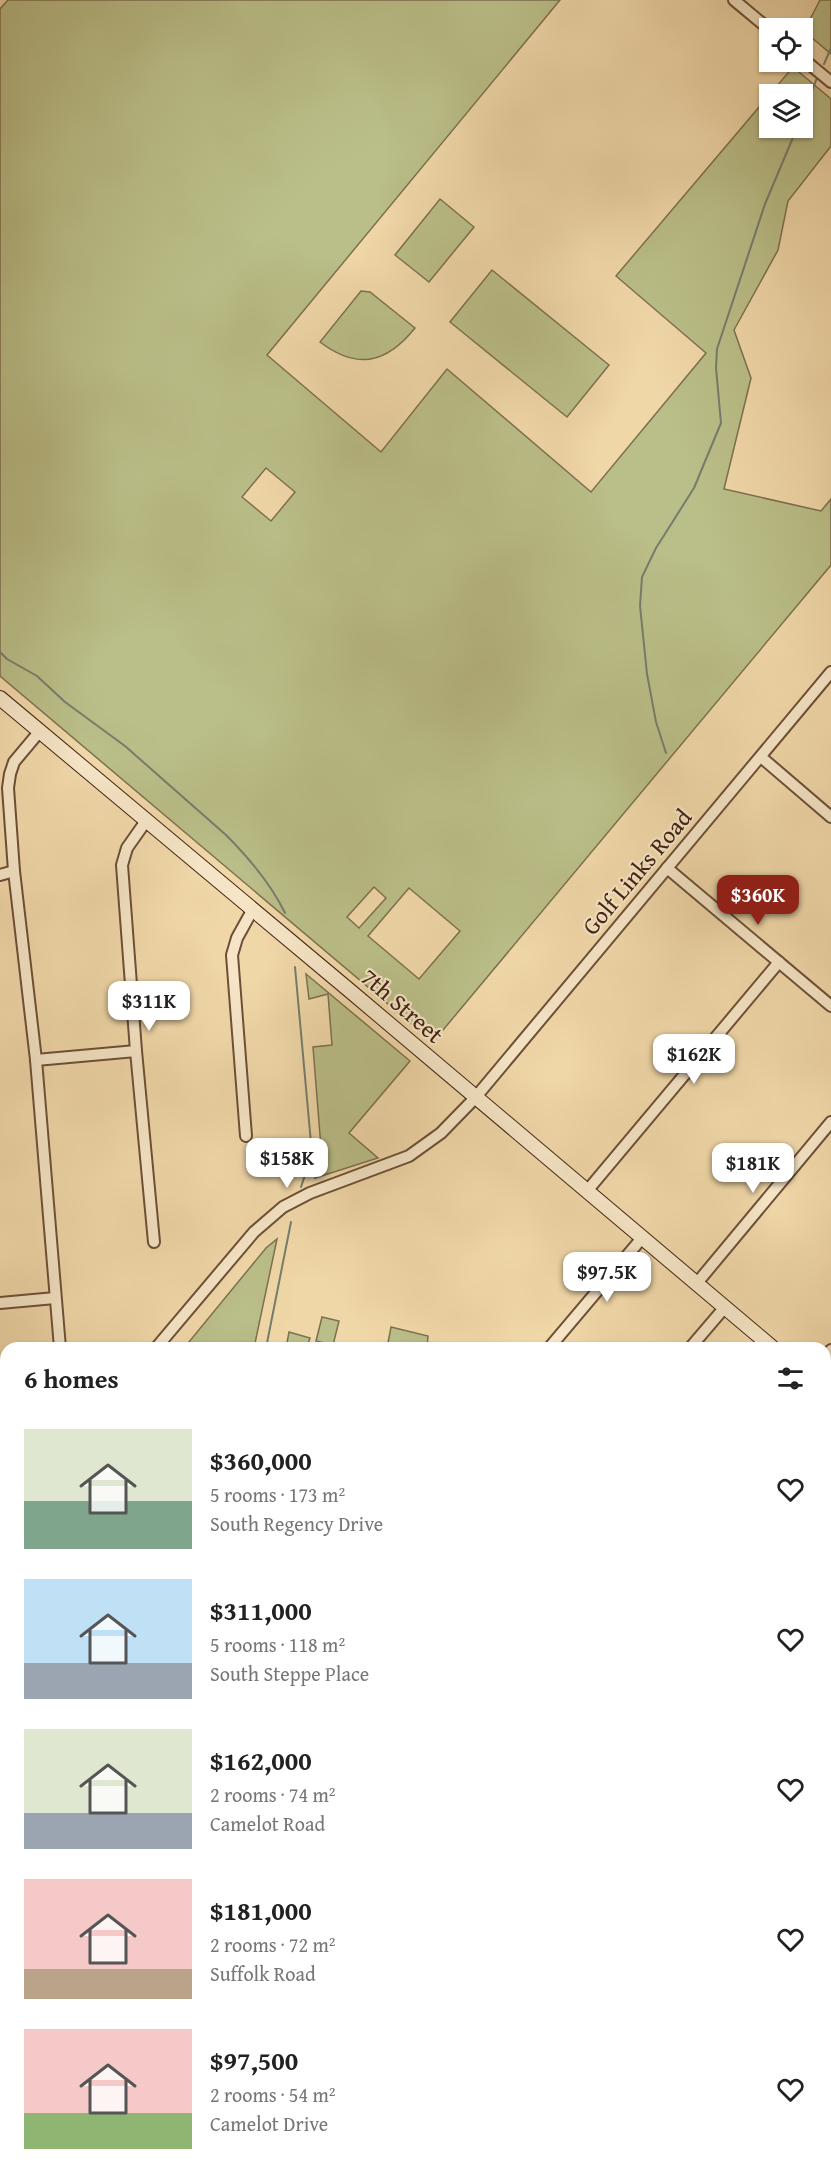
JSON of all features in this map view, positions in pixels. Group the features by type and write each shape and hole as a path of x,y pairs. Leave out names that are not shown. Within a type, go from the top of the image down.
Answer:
{"main road":[{"name":"7th Street","path":"0,698 766,1342"}],"street":[{"path":"734,0 759,21"},
{"path":"813,67 831,82"},
{"name":"Golf Links Road","path":"161,1342 254,1232 282,1207 310,1193 409,1156 441,1133 475,1098 831,672"},
{"path":"40,731 14,762 8,788 14,871 36,1060 60,1342"},
{"path":"760,757 831,817"},
{"path":"146,821 127,848 122,865 154,1242"},
{"path":"667,868 831,1006"},
{"path":"0,875 14,871"},
{"path":"246,1136 232,955 237,938 253,909"},
{"path":"587,1191 778,962"},
{"path":"36,1060 136,1051"},
{"path":"698,1283 831,1122"},
{"path":"554,1342 642,1239"},
{"path":"0,1303 56,1298"},
{"path":"695,1342 725,1307"}],"green space":[{"path":"8,0 560,0 267,355 381,452 447,369 591,492 706,353 616,276 759,107 759,138 813,138 813,84 779,84 789,72 799,72 831,99 831,146 788,201 778,250 734,330 751,378 724,489 821,511 831,499 831,565 433,1042 0,676 0,9","holes":["266,468 295,492 271,521 242,497","374,887 386,898 359,928 347,917","409,888 460,931 419,979 368,936"]},
{"path":"820,0 831,0 831,54 813,39 813,18 811,18"},
{"path":"440,199 474,227 429,282 395,255"},
{"path":"492,270 609,365 567,417 450,322"},
{"path":"361,291 370,292 415,328 393,349 382,356 370,359 346,357 320,342"},
{"path":"306,974 410,1061 349,1133 378,1158 315,1178 322,1160 313,1047 332,1045 328,994 309,999"},
{"path":"277,1239 255,1342 189,1342 266,1248"},
{"path":"322,1317 339,1321 334,1342 316,1341"},
{"path":"391,1327 428,1336 428,1342 388,1342"},
{"path":"289,1332 310,1338 309,1342 287,1342"}],"waterway":[{"path":"824,64 831,48"},
{"path":"813,88 817,78"},
{"path":"666,753 656,722 647,674 640,606 642,577 656,548 694,488 721,423 716,368 717,349 765,204 793,138"},
{"path":"0,652 7,659 37,676 65,702 125,746 226,835 259,872 285,913"},
{"path":"295,967 312,1154 301,1187"},
{"path":"267,1342 291,1222"}]}
